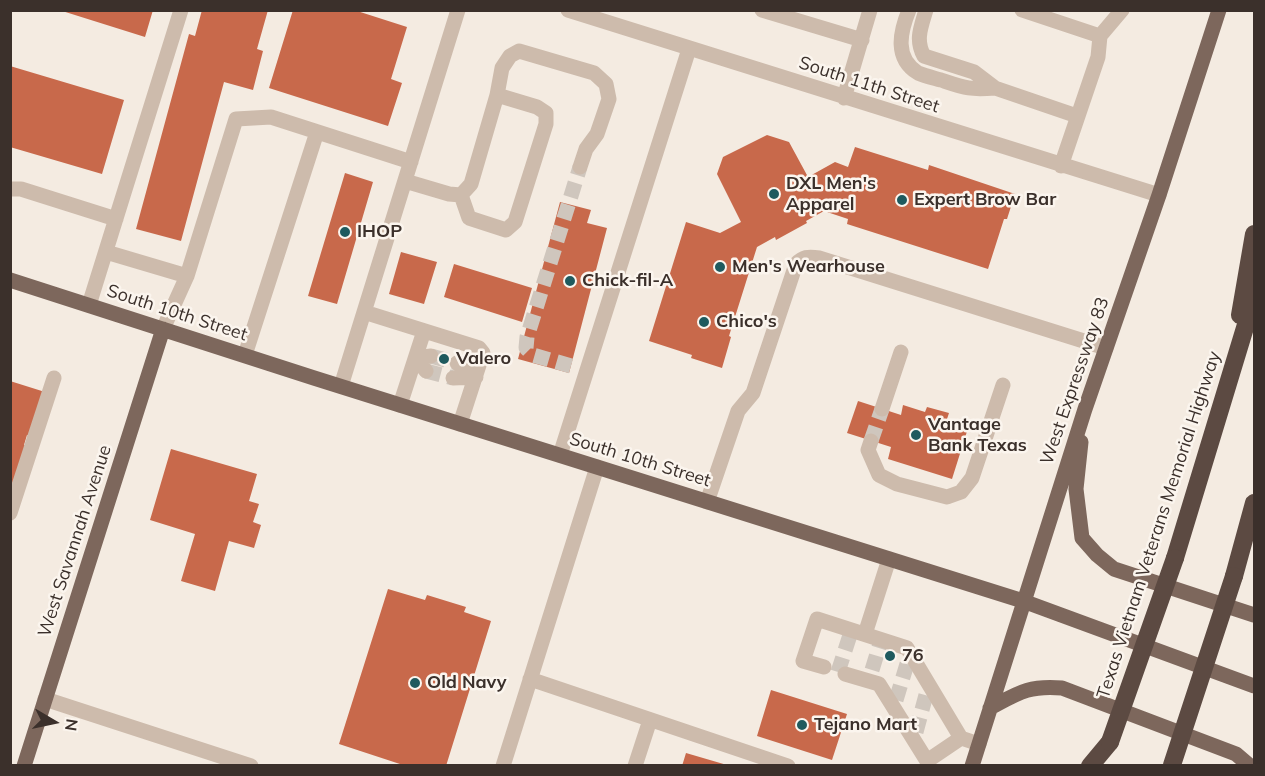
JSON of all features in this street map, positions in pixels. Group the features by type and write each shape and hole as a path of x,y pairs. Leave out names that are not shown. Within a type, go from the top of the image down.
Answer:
{"highway":[{"path":"1227,383 1254,234"},
{"name":"Texas Vietnam Veterans Memorial Highway","path":"1103,765 1174,558 1254,298"},
{"path":"1172,765 1234,576 1254,503"},
{"path":"1234,576 1254,527"},
{"path":"1090,765 1110,742"}],"main road":[{"name":"West Expressway 83","path":"972,765 1085,409 1159,195 1219,10"},
{"name":"South 10th Street","path":"10,280 1023,601 1254,686"},
{"name":"West Savannah Avenue","path":"24,765 163,329"},
{"path":"1085,409 1076,489 1082,538 1114,569 1254,615"},
{"path":"990,708 1022,691 1041,686 1062,688 1236,754 1250,765"}],"street":[{"path":"89,305 181,10"},
{"path":"341,386 458,10"},
{"name":"South 11th Street","path":"568,10 1159,195"},
{"path":"762,10 862,40"},
{"path":"844,98 870,10"},
{"path":"909,10 902,28 901,48 905,60 918,72 969,90 995,87"},
{"path":"926,10 918,37 924,56 974,72 995,87 1077,116"},
{"path":"1022,10 1100,36"},
{"path":"1061,166 1098,57 1100,36 1122,10"},
{"path":"560,455 689,49"},
{"path":"461,195 471,184 497,95 502,68 510,56 519,51 594,73 606,84 609,99 597,134 586,148 580,167"},
{"path":"461,195 469,218 506,230 515,222 546,124 546,113 537,107 497,95"},
{"path":"163,329 187,276 236,119 271,117 411,162"},
{"path":"245,356 317,132"},
{"path":"10,176 16,189 116,219"},
{"path":"405,181 461,195"},
{"path":"106,252 187,276"},
{"path":"707,502 738,411 753,393 796,264 802,258 811,256 819,258 1106,348"},
{"path":"364,312 479,348 483,353 460,424"},
{"path":"400,405 424,361 424,331"},
{"path":"882,409 901,352"},
{"path":"571,366 586,371"},
{"path":"455,371 476,377"},
{"path":"10,513 54,378"},
{"path":"871,441 868,450 879,475 897,484 947,496 961,492 972,478 1003,385"},
{"path":"502,765 597,467"},
{"path":"856,633 888,559"},
{"path":"824,668 803,661 817,619 881,642 908,648 908,658 961,738 979,744"},
{"path":"845,674 871,676 879,684 895,705 927,761 961,738"},
{"path":"530,679 788,765"},
{"path":"45,699 251,765"},
{"path":"635,765 650,720"}],"building":[{"path":"59,10 153,10 145,37"},
{"path":"202,10 268,10 257,49 263,51 253,90 224,82 181,241 136,229 189,34 195,36"},
{"path":"293,10 354,10 407,27 391,79 402,83 388,126 269,88"},
{"path":"10,66 124,100 102,174 10,147"},
{"path":"767,135 789,142 808,177 835,162 848,167 855,147 928,170 929,165 1015,194 1007,219 1004,219 988,269 847,224 848,219 824,211 776,240 775,237 757,247 729,336 731,337 722,368 649,341 686,222 720,233 741,222 717,174 723,157"},
{"path":"345,173 373,182 337,304 308,296"},
{"path":"560,202 591,210 587,223 607,228 569,373 518,359"},
{"path":"401,252 437,262 424,304 389,294"},
{"path":"454,264 532,288 522,322 444,297"},
{"path":"10,381 45,392 31,437 27,435 24,445 31,447 10,508"},
{"path":"858,401 901,415 903,405 925,412 927,407 949,413 947,419 969,425 952,479 888,459 891,447 847,433"},
{"path":"171,449 257,474 249,501 259,504 253,522 261,525 254,548 229,541 215,591 181,581 195,534 150,520"},
{"name":"Old Navy","path":"388,589 425,600 427,595 466,607 464,612 491,621 446,766 406,766 339,744"},
{"name":"Tejano Mart","path":"771,690 847,714 832,760 757,736"},
{"path":"686,753 727,765 727,766 682,766"}],"tunnel":[{"path":"571,366 533,355 526,348 527,337 580,167"},
{"path":"431,356 457,363"},
{"path":"426,371 453,378"},
{"path":"871,441 882,409"},
{"path":"838,672 850,635"},
{"path":"872,670 880,644"},
{"path":"896,700 907,664"},
{"path":"916,732 926,695"}],"place":[{"name":"DXL Men's Apparel","path":"774,194"},
{"name":"Expert Brow Bar","path":"902,200"},
{"name":"IHOP","path":"345,232"},
{"name":"Men's Wearhouse","path":"720,267"},
{"name":"Chick-fil-A","path":"570,281"},
{"name":"Chico's","path":"704,322"},
{"name":"Valero","path":"444,359"},
{"name":"Vantage Bank Texas","path":"916,435"},
{"name":"76","path":"890,656"},
{"name":"Old Navy","path":"415,683"},
{"name":"Tejano Mart","path":"802,725"}]}
